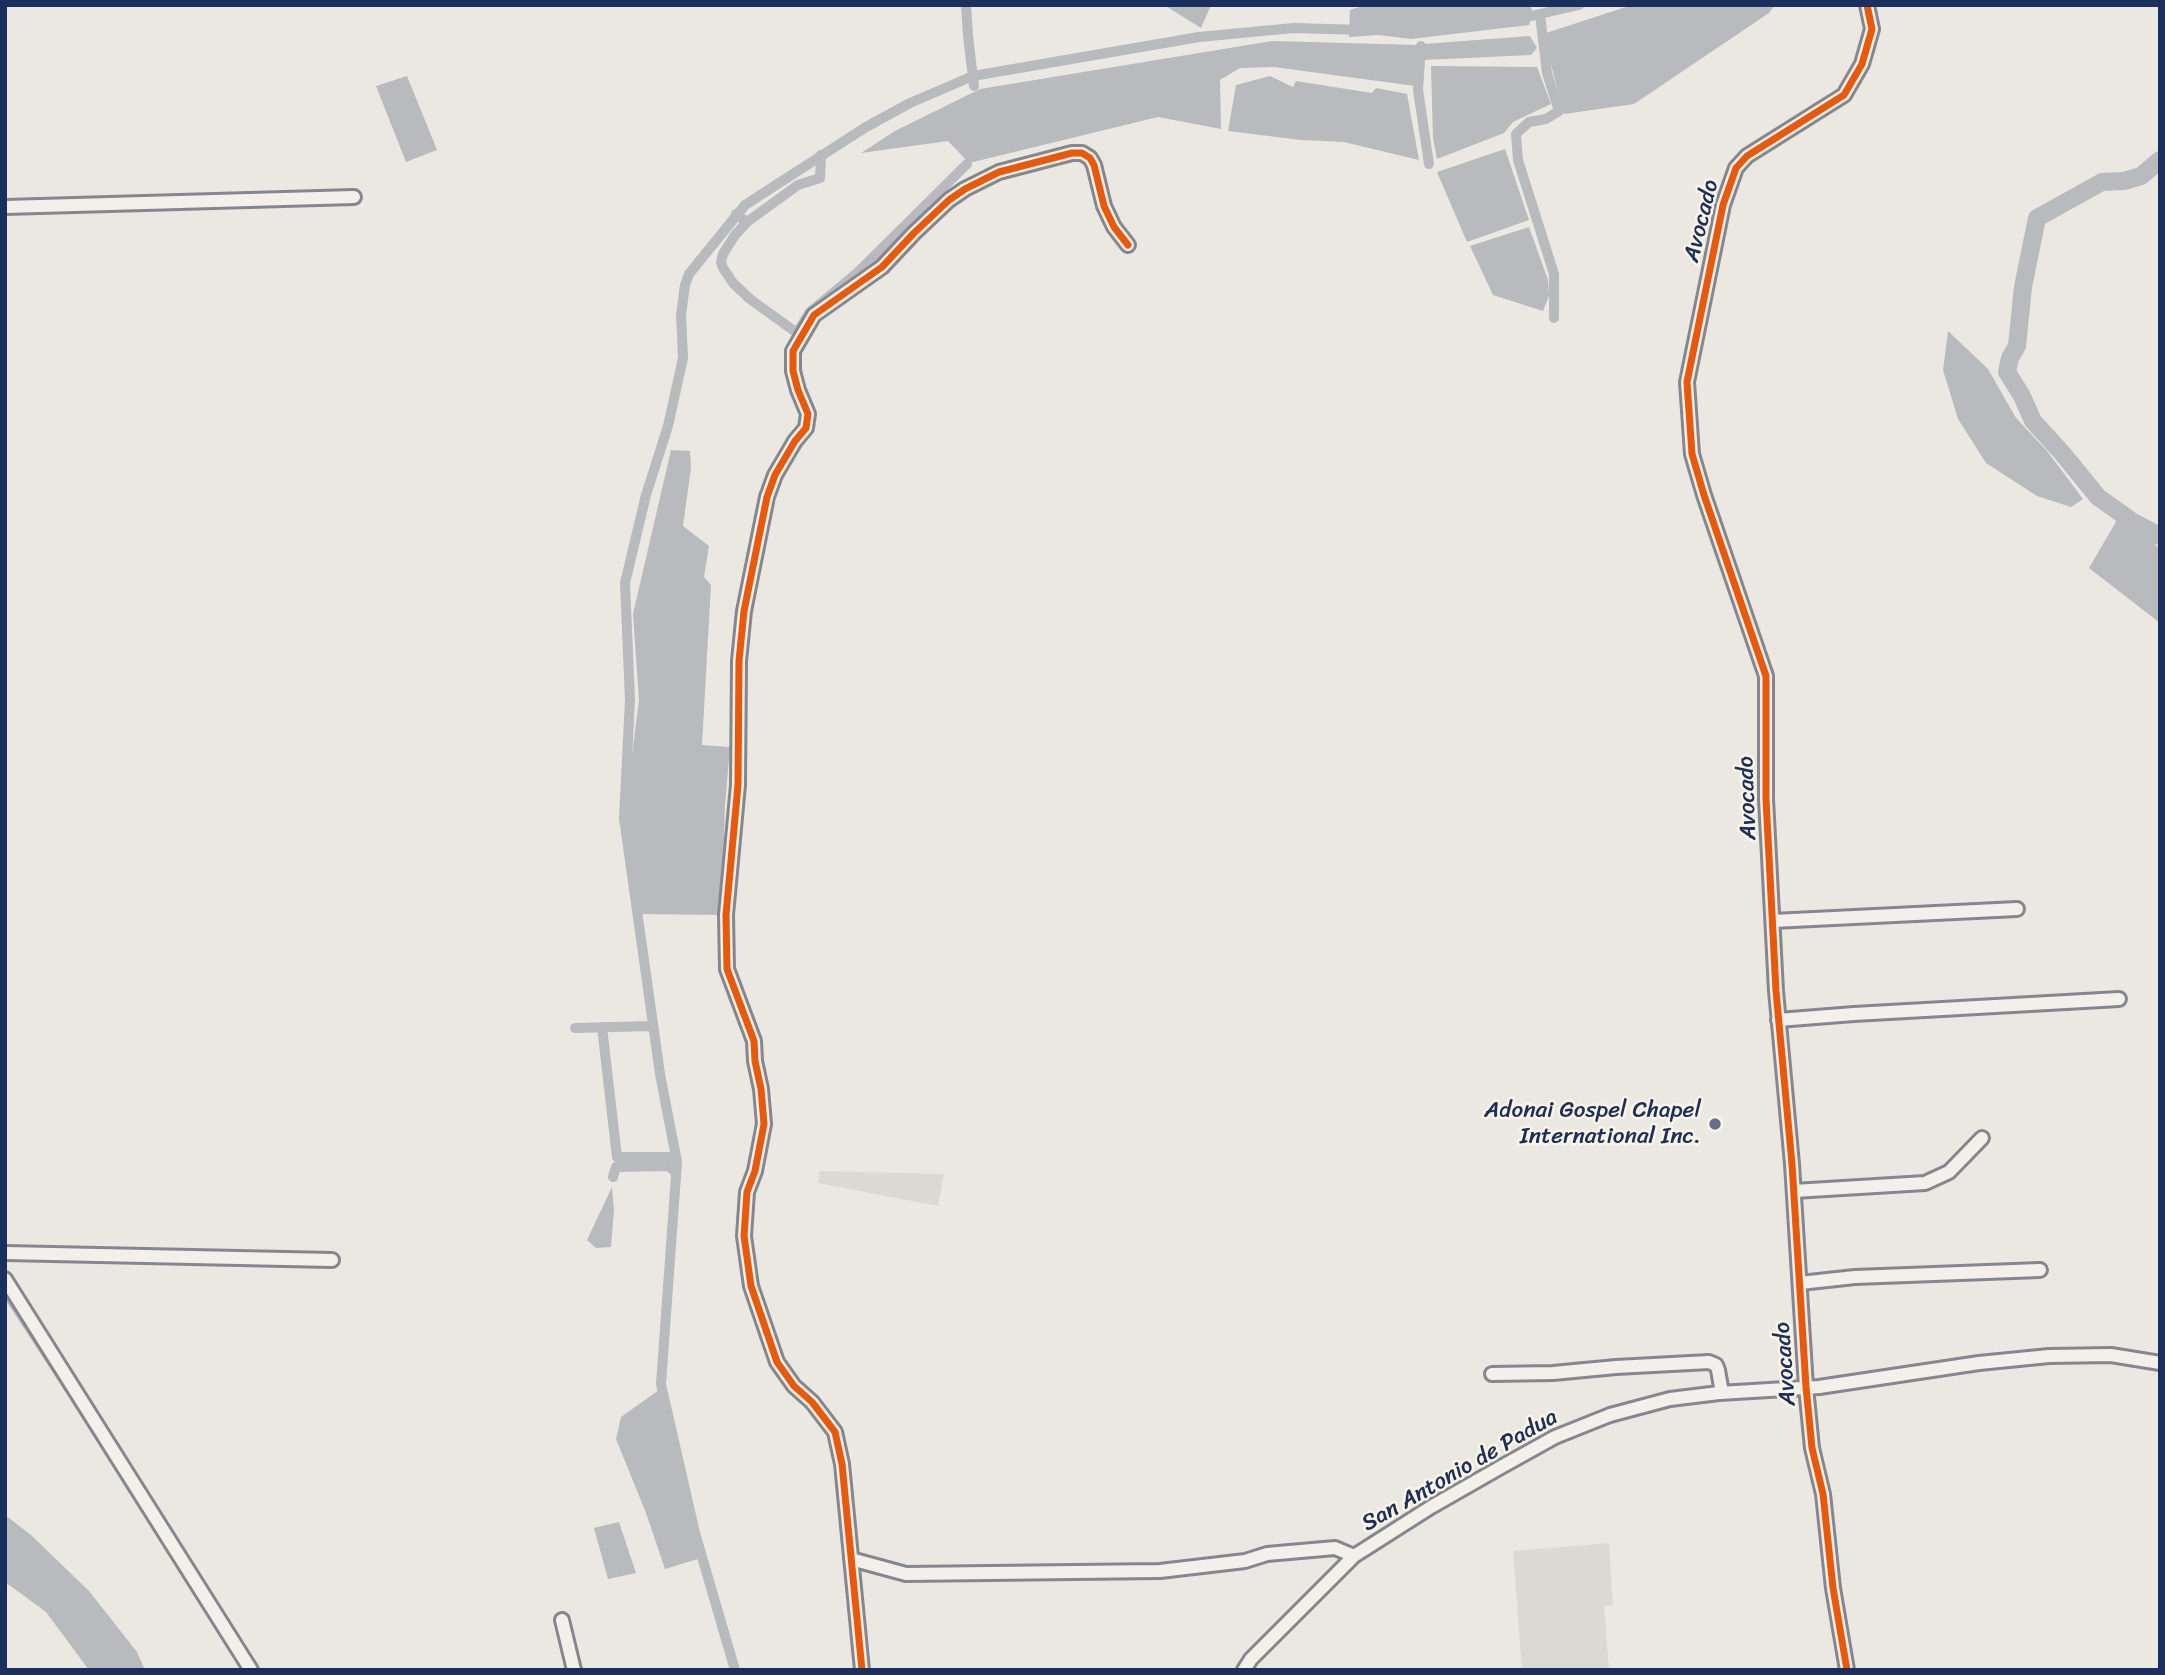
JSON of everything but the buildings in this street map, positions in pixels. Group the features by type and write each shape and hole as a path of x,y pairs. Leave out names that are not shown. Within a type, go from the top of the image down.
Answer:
{"street":[{"name":"Avocado","path":"1849,1669 1833,1588 1823,1494 1812,1448 1806,1387 1794,1191 1778,1020 1766,799 1766,676 1692,454 1686,382 1723,205 1736,168 1747,156 1844,95 1861,64 1872,29 1867,5"},
{"path":"862,1670 842,1464 835,1432 812,1402 794,1386 777,1362 751,1286 744,1236 747,1192 755,1171 764,1124 754,1041 727,969 726,915 737,799 739,661 744,611 767,497 775,475 806,428 808,414 793,371 793,351 814,315 882,267 949,200 976,182 1072,153 1086,155 1094,165 1104,206 1114,227 1128,245"},
{"path":"5,207 354,197"},
{"path":"1773,920 2017,909"},
{"path":"1778,1020 2119,999"},
{"path":"1794,1191 1925,1183 1950,1172 1982,1138"},
{"path":"5,1253 332,1260"},
{"path":"1800,1283 1855,1277 2040,1270"},
{"path":"5,1279 251,1670"},
{"name":"San Antonio de Padua","path":"1244,1670 1251,1659 1354,1556 1431,1507 1555,1437 1611,1415 1670,1399 1806,1387 2049,1356 2111,1355 2160,1363"},
{"path":"1492,1374 1553,1373 1709,1362 1718,1370 1722,1393"},
{"path":"851,1559 906,1574 1160,1571 1245,1561 1267,1554 1335,1548 1354,1556"},
{"path":"562,1620 574,1670"}],"shaded area":[{"path":"1164,5 1211,5 1201,28"},
{"path":"1366,5 1530,5 1533,13 1529,25 1411,39 1379,35 1349,37 1350,10"},
{"path":"1632,5 1775,5 1769,13 1634,104 1564,114 1543,34"},
{"path":"1530,36 1537,48 1531,55 1424,60 1424,44"},
{"path":"1272,41 1419,45 1415,86 1274,67 1240,68 1220,80 1221,129 1158,117 969,163 948,141 861,153 895,131 980,89"},
{"path":"1431,66 1537,67 1551,104 1513,122 1504,133 1437,159 1433,138"},
{"path":"407,76 437,150 406,162 376,86"},
{"path":"1270,76 1293,87 1296,81 1372,93 1376,88 1407,94 1419,160 1344,142 1228,131 1236,85"},
{"path":"1505,149 1529,220 1467,242 1437,172"},
{"path":"1529,227 1548,280 1549,296 1543,311 1493,295 1470,246"},
{"path":"1948,331 1988,369 2016,418 2047,451 2083,499 2071,507 2037,496 1986,463 1958,419 1943,370"},
{"path":"671,450 690,451 691,468 683,526 709,546 704,577 711,585 702,745 730,747 725,805 722,915 640,914 629,827 628,786 639,700 633,614"},
{"path":"2117,520 2154,539 2156,546 2160,547 2160,623 2089,568"},
{"path":"820,1171 944,1174 938,1206 818,1183"},
{"path":"612,1187 614,1210 611,1247 596,1248 587,1240"},
{"path":"659,1390 698,1559 665,1569 616,1439 621,1417"},
{"path":"5,1515 31,1535 89,1591 137,1652 145,1670 89,1670 46,1612 5,1582"},
{"path":"619,1522 636,1573 608,1579 594,1528"},
{"path":"1609,1543 1613,1605 1604,1606 1609,1669 1522,1670 1513,1551"}],"waterway":[{"path":"966,5 974,86"},
{"path":"1518,19 1579,5"},
{"path":"1540,15 1547,73 1559,111 1546,119 1529,122 1516,134 1518,160 1554,274 1554,318"},
{"path":"735,1670 695,1533 661,1384 677,1162 660,1074 624,818 630,700 625,583 646,495 668,426 683,358 681,315 689,274 745,205 866,127 910,103 973,76 1199,37 1294,28 1362,30"},
{"path":"1421,46 1418,90 1429,164"},
{"path":"747,222 798,185 820,178 821,155"},
{"path":"2160,160 2141,176 2124,181 2102,182 2037,218 2023,287 2017,346 2010,358 2007,372 2033,421 2098,497 2133,522 2160,536"},
{"path":"736,214 747,222 723,254 723,268 733,283 750,299 797,333 810,312 857,273 967,164"},
{"path":"575,1028 653,1026"},
{"path":"602,1027 617,1157 676,1157"},
{"path":"613,1177 616,1167 668,1166 676,1172"},
{"path":"5,1297 124,1479"}],"cycle path":[{"path":"1847,1670 1833,1588 1823,1494 1812,1448 1806,1387 1792,1164 1776,991 1766,799 1766,676 1692,454 1687,382 1723,205 1736,168 1747,156 1844,95 1862,64 1872,29 1867,5"},
{"path":"862,1670 842,1464 835,1432 812,1402 794,1386 777,1362 751,1286 744,1236 747,1192 755,1171 764,1124 754,1041 727,969 726,915 738,785 739,661 744,611 767,497 775,475 806,428 808,414 793,371 793,351 814,315 882,267 949,200 965,189 999,172 1072,153 1082,153 1090,158 1104,206 1114,227 1128,245"}],"place":[{"name":"Adonai Gospel Chapel International Inc.","path":"1715,1124"}]}
